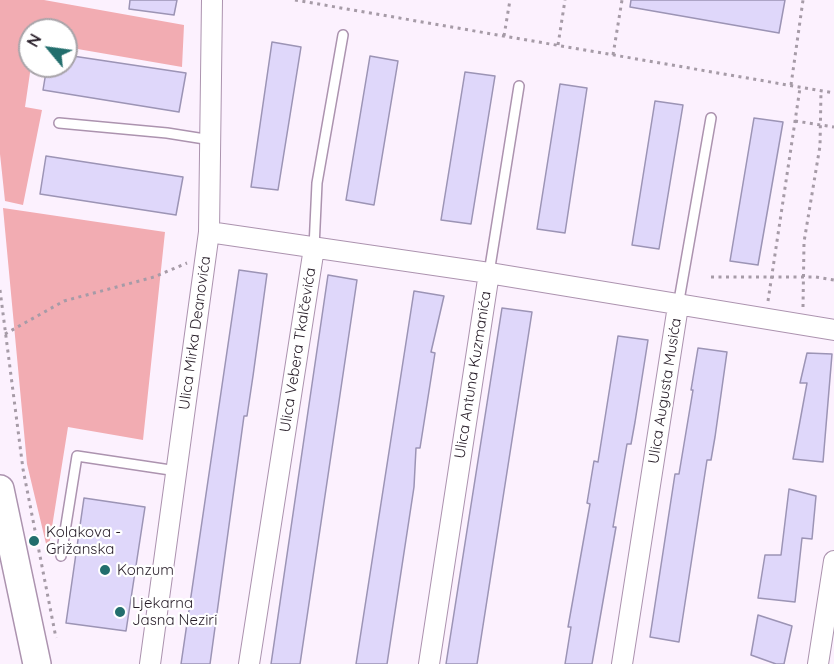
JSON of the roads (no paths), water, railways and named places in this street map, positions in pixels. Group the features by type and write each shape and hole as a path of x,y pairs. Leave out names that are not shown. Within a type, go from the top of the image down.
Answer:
{"main road":[{"path":"0,489 37,664"}],"street":[{"name":"Ulica Mirka Deanovića","path":"150,664 209,231 212,0"},
{"path":"209,231 489,273 834,330"},
{"name":"Ulica Vebera Tkalčevića","path":"249,664 314,248"},
{"name":"Ulica Antuna Kuzmanića","path":"429,664 489,273"},
{"name":"Ulica Augusta Musića","path":"622,664 678,306"},
{"path":"818,664 834,561"}],"lane":[{"name":"Ulica Vebera Tkalčevića","path":"314,248 317,183 343,35"},
{"name":"Ulica Antuna Kuzmanića","path":"489,273 519,86"},
{"name":"Ulica Augusta Musića","path":"678,306 711,118"},
{"path":"60,123 167,133 211,140"},
{"path":"61,556 77,456 177,471"}],"place":[{"name":"Kolakova - Grižanska","path":"34,541"},
{"name":"Konzum","path":"105,570"},
{"name":"Ljekarna Jasna Neziri","path":"120,612"}]}
